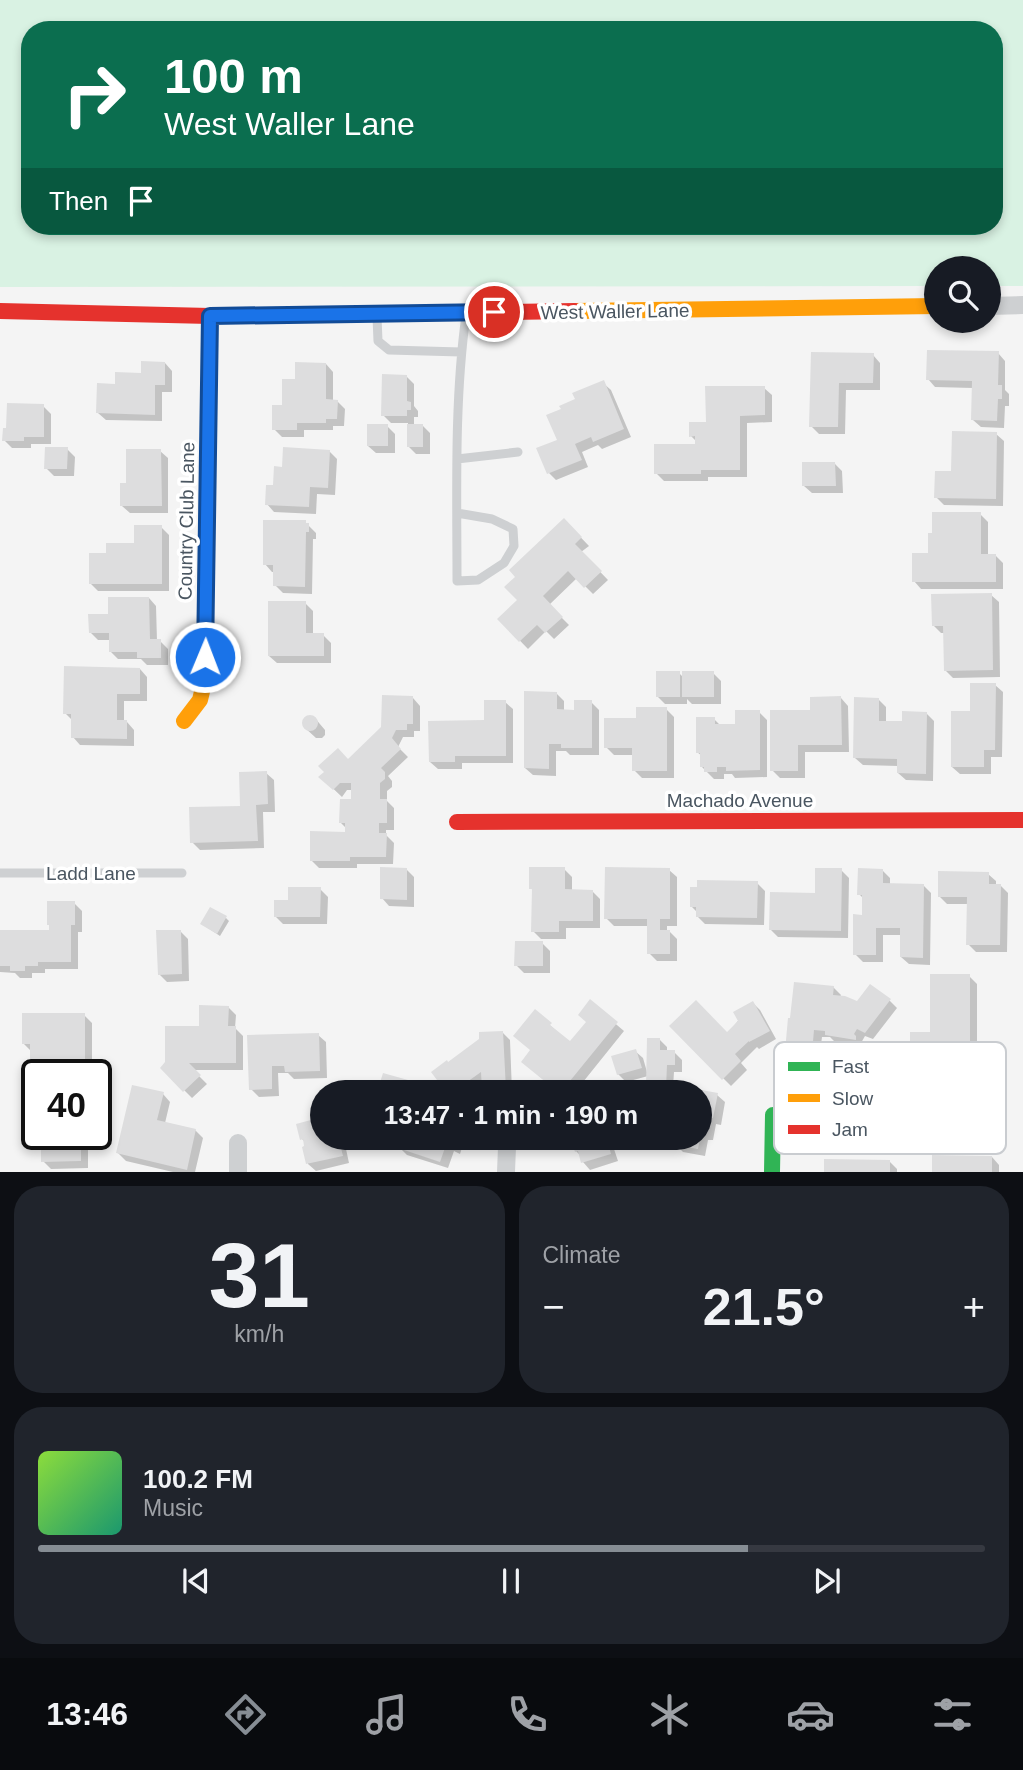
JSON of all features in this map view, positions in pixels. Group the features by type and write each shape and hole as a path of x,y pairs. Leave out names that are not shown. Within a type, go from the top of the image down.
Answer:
{"street":[{"path":"1001,306 1023,305"},
{"name":"West Waller Lane","path":"0,311 210,316 924,306"},
{"name":"Country Club Lane","path":"184,721 200,700 204,683 210,316"},
{"name":"Machado Avenue","path":"457,821 1023,820"},
{"path":"772,1171 773,1115"},
{"path":"238,1143 238,1171"},
{"path":"506,1171 507,1150"}],"lane":[{"path":"457,513 492,519 513,529 514,546 503,563 478,580 457,581 457,513 457,459 461,352 466,313"},
{"path":"377,315 378,341 389,350 461,352"},
{"path":"457,459 518,452"},
{"name":"Ladd Lane","path":"0,873 182,873"}],"green space":[{"path":"0,0 1023,0 1023,286 1001,286 1001,256 924,256 924,286 0,287"}],"building":[{"path":"927,350 999,351 998,385 1002,385 1002,399 998,399 997,421 971,420 972,381 926,380"},
{"path":"811,352 874,353 873,383 839,383 838,427 809,427"},
{"path":"141,361 165,362 165,385 155,385 155,415 96,413 97,383 115,384 115,372 141,373"},
{"path":"295,362 326,363 326,399 338,400 337,419 326,419 326,423 297,423 297,430 272,430 272,405 282,405 282,379 295,379"},
{"path":"382,374 407,375 407,401 411,402 411,410 407,410 407,416 381,416"},
{"path":"604,380 624,429 593,442 591,437 575,444 582,460 547,474 536,448 557,440 546,415 575,399 572,393"},
{"path":"705,386 765,386 765,415 740,416 740,470 701,470 701,474 654,474 654,444 695,444 695,436 689,437 689,422 706,422"},
{"path":"7,403 44,404 44,437 2,441 3,428 6,428"},
{"path":"367,424 388,424 388,446 367,446"},
{"path":"407,424 423,424 423,447 407,447"},
{"path":"952,431 997,432 996,499 934,498 935,471 951,471"},
{"path":"45,447 68,447 67,469 44,469"},
{"path":"283,447 330,450 328,488 310,487 309,507 265,505 266,485 273,485 274,466 282,467"},
{"path":"126,449 161,449 162,506 120,506 120,483 126,483"},
{"path":"802,462 835,462 836,486 802,486"},
{"path":"932,512 981,512 981,554 996,554 996,582 912,582 912,553 928,553"},
{"path":"564,518 582,537 575,544 602,571 584,588 568,571 543,596 563,617 545,633 537,625 519,642 497,619 517,600 504,587 515,577 509,570"},
{"path":"263,520 306,520 306,523 309,523 309,532 306,532 305,587 273,586 273,565 263,565"},
{"path":"134,525 162,525 162,584 89,584 89,553 106,553 106,543 134,543"},
{"path":"992,593 993,670 944,671 943,626 932,626 931,594"},
{"path":"108,597 149,597 150,639 161,639 161,658 137,658 137,652 109,652 109,633 89,633 88,614 108,614"},
{"path":"268,601 306,601 306,633 324,633 324,656 268,656"},
{"path":"64,666 140,668 140,694 117,694 117,720 127,720 127,739 71,738 71,714 63,714"},
{"path":"656,671 680,671 680,697 656,697"},
{"path":"682,671 714,671 714,697 682,697"},
{"path":"970,683 996,683 995,750 984,750 984,767 951,767 951,711 970,711"},
{"path":"524,691 557,692 557,709 574,710 574,700 592,700 592,748 561,748 561,744 549,744 549,769 524,768"},
{"path":"382,695 413,696 413,724 407,724 407,730 396,730 392,738 401,749 381,768 385,772 385,779 380,783 380,799 387,799 387,823 379,823 379,833 387,833 386,857 350,857 350,861 310,861 310,831 345,832 345,823 339,823 340,799 351,799 351,783 340,783 333,790 318,777 324,772 318,766 338,748 348,759 381,727"},
{"path":"841,696 842,745 798,745 798,771 770,771 770,710 810,710 810,697"},
{"path":"854,697 879,698 879,721 902,721 902,711 927,712 926,774 897,773 897,759 853,758"},
{"path":"484,700 506,700 506,756 455,756 455,762 429,762 428,721 484,720"},
{"path":"636,707 667,707 667,771 632,771 632,748 604,748 604,718 636,718"},
{"path":"735,710 760,710 760,770 726,771 726,767 717,767 717,772 704,772 704,767 700,767 700,753 696,753 696,717 715,717 715,724 735,724"},
{"path":"307,715 313,715 318,723 316,729 307,731 302,726 302,720"},
{"path":"267,771 268,804 256,805 258,841 190,843 189,807 240,806 239,772"},
{"path":"380,867 407,868 407,900 380,899"},
{"path":"529,867 565,867 565,889 593,890 593,921 559,921 559,932 531,932 532,889 529,889"},
{"path":"605,867 670,868 670,919 660,919 660,930 670,930 670,954 647,954 647,919 604,919"},
{"path":"815,868 842,868 841,931 769,930 770,892 815,893"},
{"path":"858,868 883,869 883,883 924,884 923,958 900,957 900,928 876,928 876,955 853,955 853,914 862,915 862,895 857,895"},
{"path":"938,871 989,872 989,884 1001,884 1000,945 966,945 967,897 938,897"},
{"path":"697,880 758,881 757,918 696,917 696,907 690,907 690,887 697,887"},
{"path":"288,887 321,887 320,917 274,917 274,900 288,900"},
{"path":"47,901 75,901 75,925 71,925 71,962 38,962 38,966 25,966 25,971 10,971 10,966 0,966 0,930 49,930"},
{"path":"210,907 227,916 217,934 200,924"},
{"path":"156,930 181,930 182,974 158,975"},
{"path":"515,941 543,941 543,966 514,966"},
{"path":"930,974 970,974 970,1042 910,1042 910,1032 930,1032"},
{"path":"794,982 834,986 833,995 857,1001 870,984 891,999 865,1033 857,1029 854,1034 856,1040 825,1035 825,1031 814,1030 813,1042 786,1042"},
{"path":"590,999 618,1022 571,1080 543,1080 521,1062 530,1050 513,1036 535,1009 570,1041 586,1022 578,1015"},
{"path":"696,1000 727,1032 738,1021 733,1012 753,1001 770,1031 749,1041 735,1054 741,1061 722,1080 669,1026"},
{"path":"199,1005 229,1006 228,1026 236,1026 236,1063 189,1063 201,1075 183,1092 160,1068 165,1062 165,1026 199,1026"},
{"path":"22,1013 85,1013 85,1059 30,1059 30,1044 22,1044"},
{"path":"503,1031 505,1080 481,1080 481,1072 470,1080 437,1080 431,1072 479,1039 479,1032"},
{"path":"319,1033 320,1071 285,1072 284,1066 272,1066 272,1089 249,1090 247,1035"},
{"path":"647,1038 660,1038 660,1050 675,1050 675,1065 667,1065 666,1080 646,1080"},
{"path":"636,1049 642,1068 617,1075 611,1056"},
{"path":"383,1073 408,1080 381,1080"},
{"path":"132,1085 164,1092 157,1120 196,1129 187,1170 116,1153"},
{"path":"712,1092 718,1093 712,1118"},
{"path":"310,1120 310,1150 342,1150 343,1156 306,1164 303,1139 300,1140 296,1124"},
{"path":"41,1150 81,1150 81,1161 41,1162"},
{"path":"404,1150 444,1150 440,1162"},
{"path":"574,1150 610,1150 611,1154 581,1163 578,1151"},
{"path":"932,1155 992,1156 992,1172 932,1172"},
{"path":"824,1159 890,1160 890,1172 824,1172"}],"traffic: fast":[{"path":"772,1172 773,1115"}],"traffic: slow":[{"path":"575,311 924,306"},
{"path":"184,721 200,700 204,683 210,316"}],"traffic: jam":[{"path":"0,311 210,316 575,311"},
{"path":"457,822 1023,820"}],"route":[{"path":"205,657 210,316 494,312"}]}
